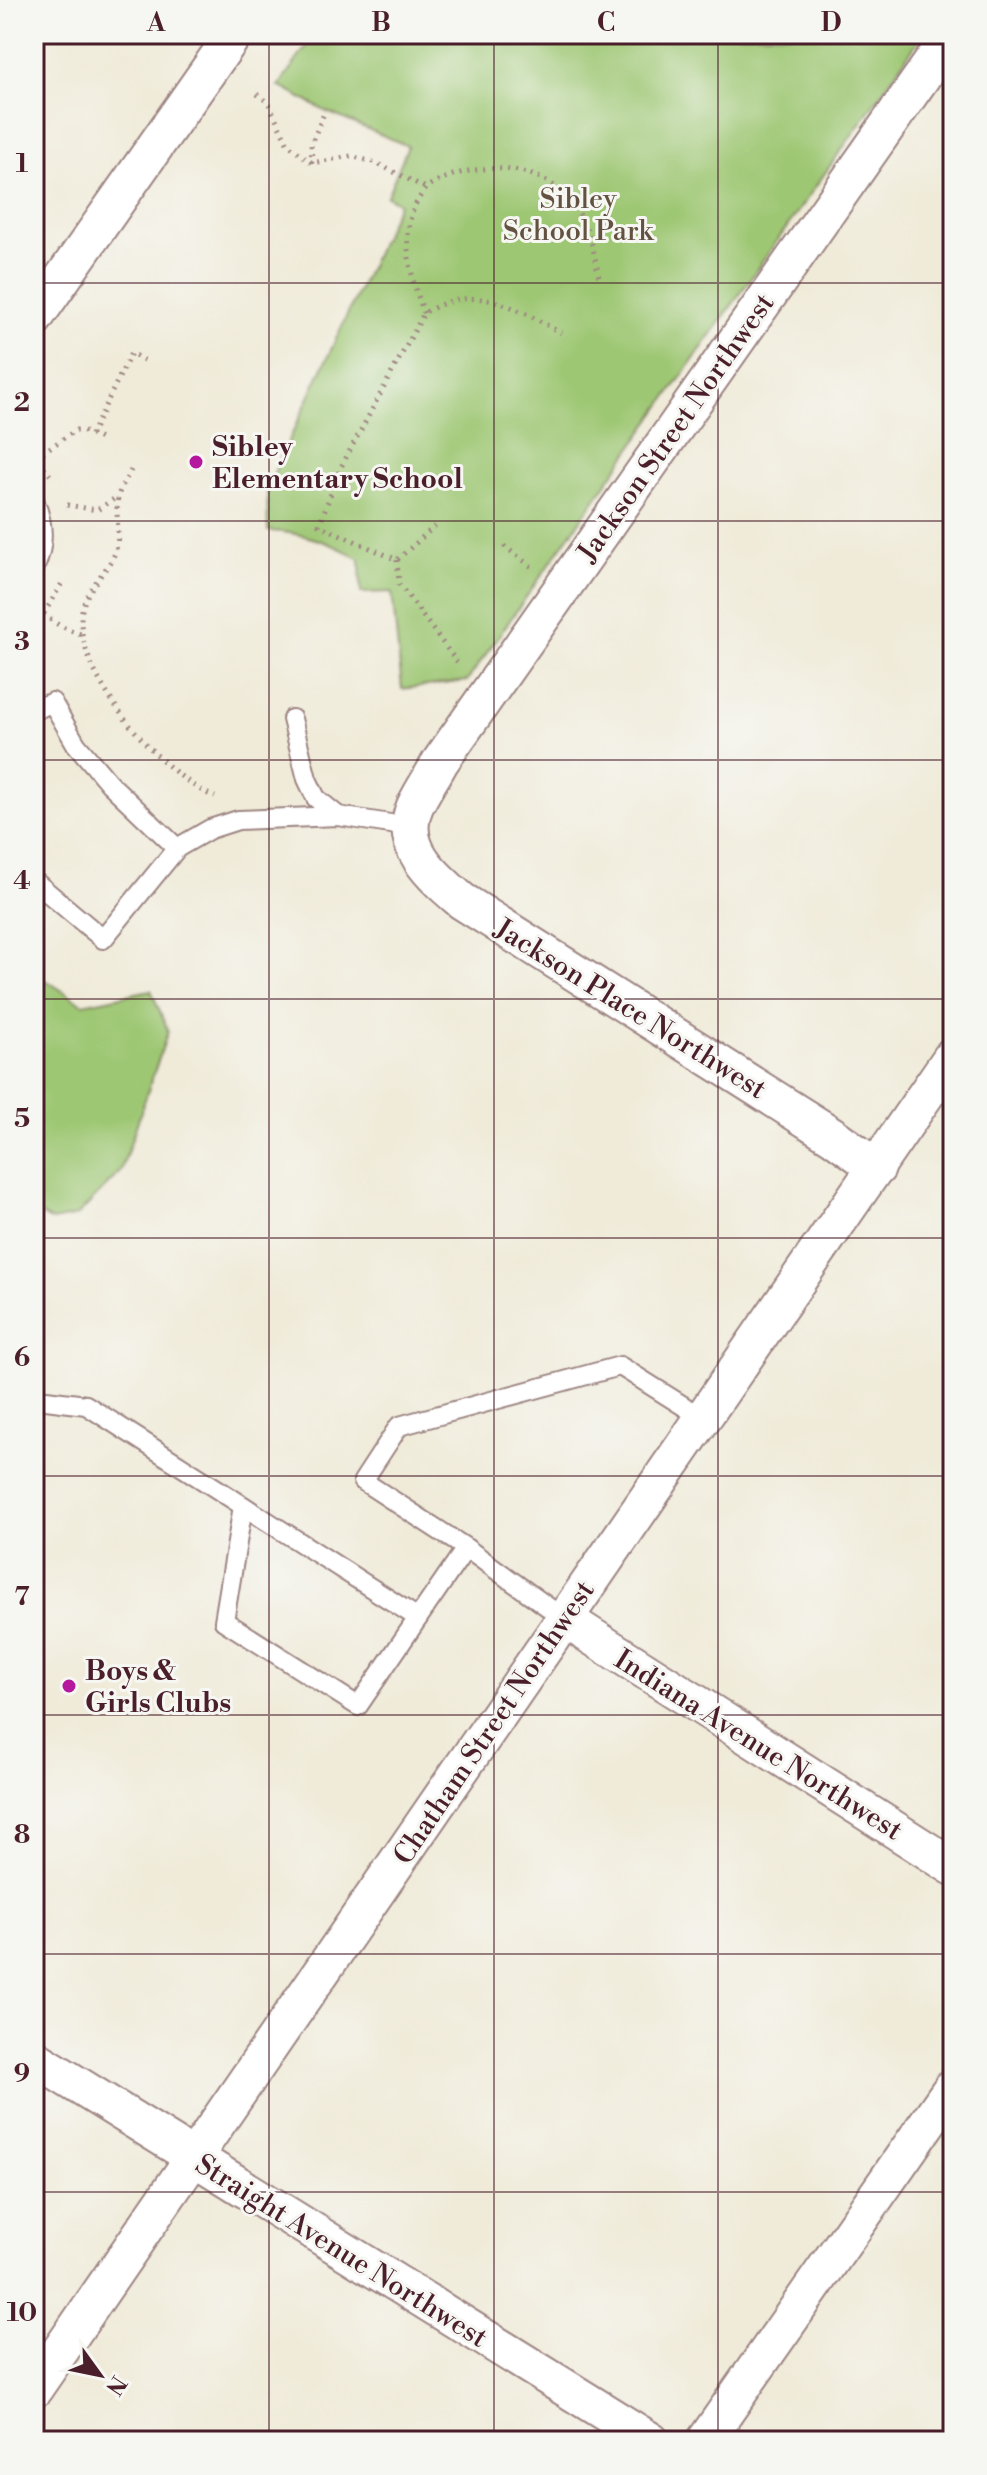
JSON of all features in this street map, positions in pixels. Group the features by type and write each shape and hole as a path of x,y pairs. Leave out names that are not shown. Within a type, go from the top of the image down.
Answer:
{"street":[{"path":"34,319 234,34"},
{"name":"Jackson Street Northwest","path":"410,827 414,809 440,762 952,34"},
{"name":"Jackson Place Northwest","path":"410,827 415,849 429,873 462,901 833,1136 877,1168"},
{"name":"Chatham Street Northwest","path":"34,2389 953,1055"},
{"name":"Indiana Avenue Northwest","path":"566,1620 953,1867"},
{"name":"Straight Avenue Northwest","path":"34,2058 651,2441"},
{"path":"705,2441 953,2086"}],"lane":[{"path":"34,500 43,526 34,569"},
{"path":"34,711 52,702 76,744 109,783 177,848"},
{"path":"292,719 307,779 316,798 338,816"},
{"path":"34,881 103,939 177,848 210,829 238,820 338,816 410,827"},
{"path":"566,1620 466,1548 363,1481 399,1426 620,1366 701,1417"},
{"path":"34,1402 38,1399 86,1405 418,1618"},
{"path":"243,1506 224,1621 358,1706 466,1548"}],"path":[{"path":"257,94 268,102 288,144 312,163 351,156 376,163 426,188"},
{"path":"312,163 311,144 325,111"},
{"path":"424,313 413,284 408,244 413,214 426,188 437,180 461,172 491,168 521,171 550,183 571,201 586,226 599,278"},
{"path":"397,560 319,525 341,467 424,313 461,297 490,299 519,309 561,333"},
{"path":"91,435 131,353 144,360"},
{"path":"36,457 76,430 105,441"},
{"path":"131,470 118,496 115,552 83,606 81,634 101,683 143,741 167,767 191,786 224,799"},
{"path":"65,505 97,510 118,496"},
{"path":"397,560 435,526"},
{"path":"504,546 526,563"},
{"path":"397,560 399,584 457,662"},
{"path":"43,615 81,634"}],"green space":[{"name":"Sibley School Park","path":"315,34 923,34 467,681 402,689 392,592 361,593 360,559 350,553 304,536 268,531 267,488 399,203 387,196 408,146 325,111 279,86"},
{"path":"34,979 47,981 83,1004 151,990 168,1031 121,1171 77,1216 52,1221 34,1210"}],"place":[{"name":"Sibley Elementary School","path":"196,462"},
{"name":"Boys & Girls Clubs","path":"69,1686"}]}
